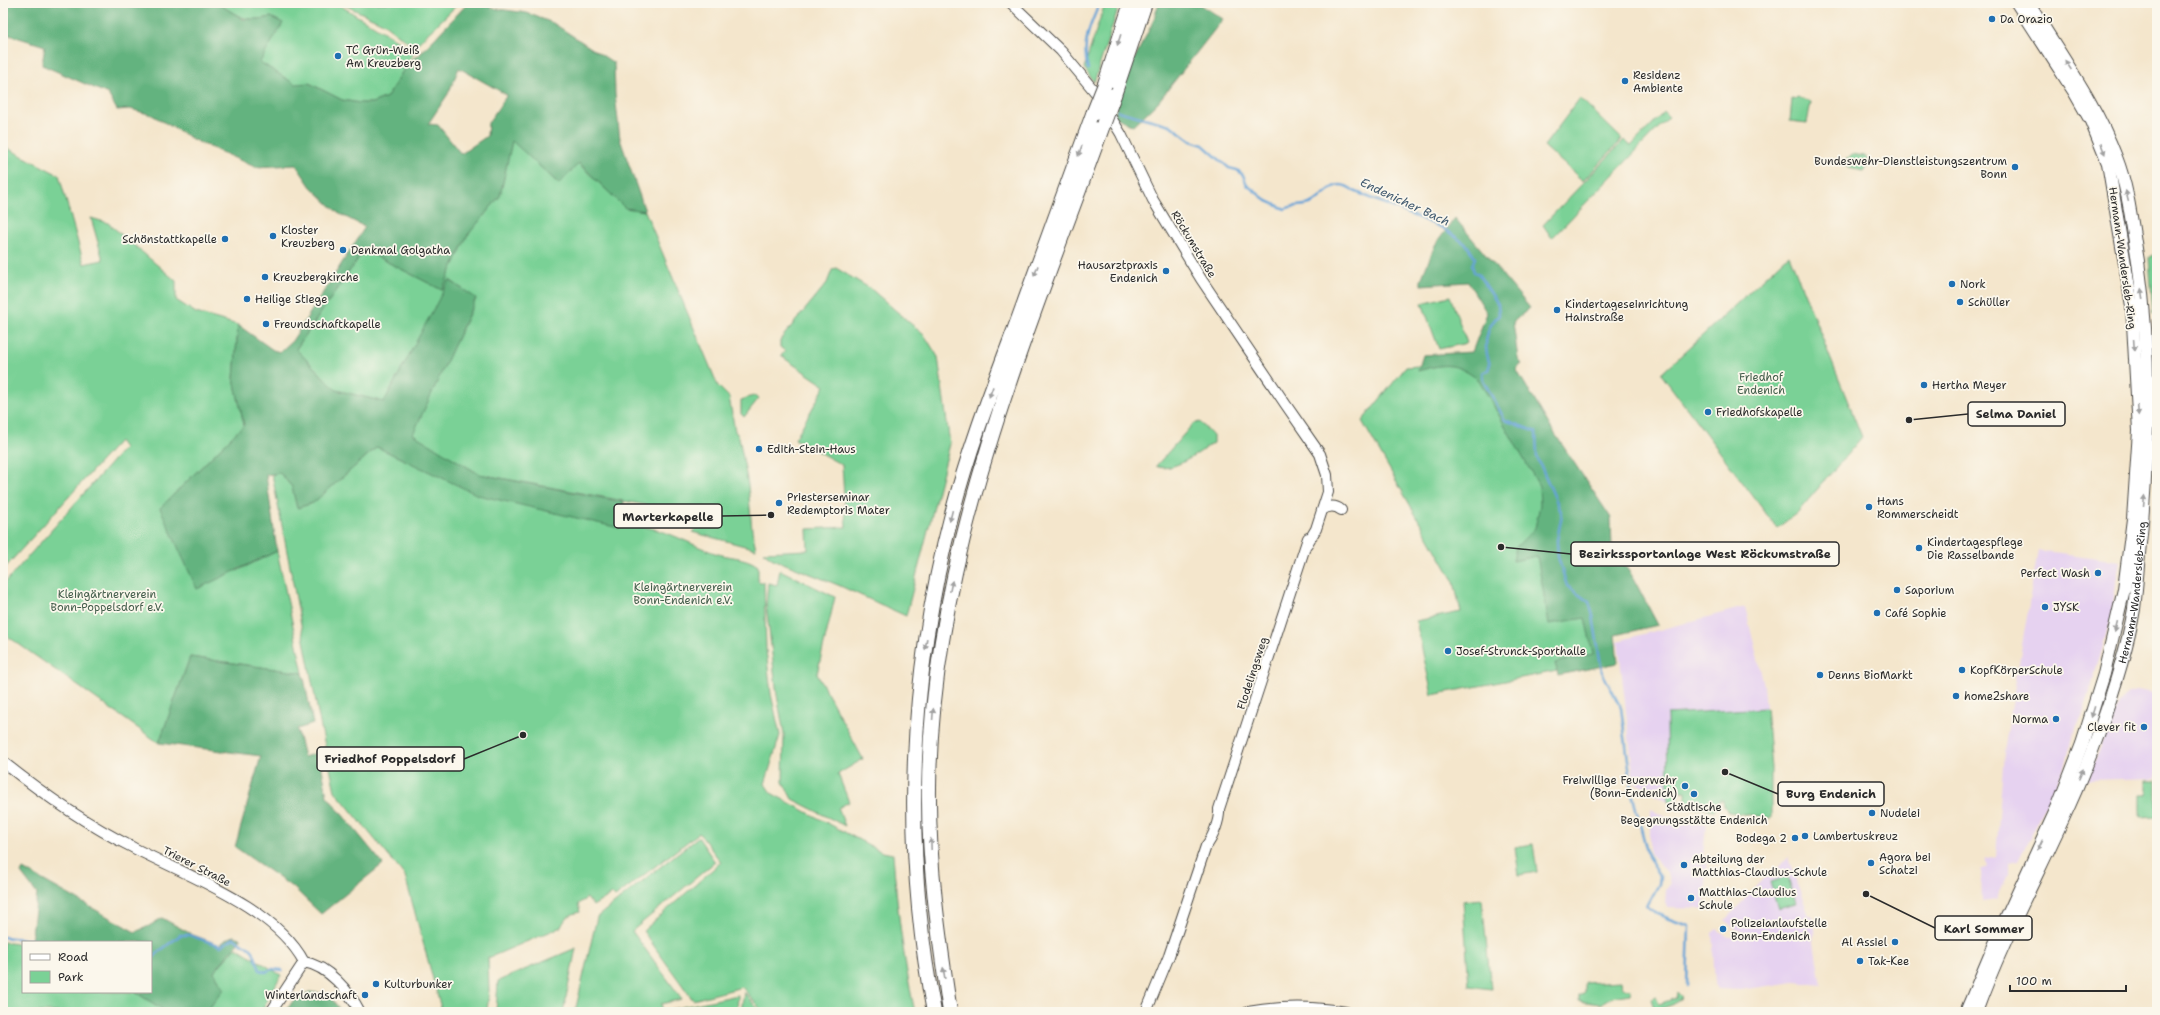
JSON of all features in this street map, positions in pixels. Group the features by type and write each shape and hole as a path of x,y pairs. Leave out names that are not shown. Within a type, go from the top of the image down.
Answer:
{"highway":[{"path":"934,1012 921,925 916,873 914,791 918,704 932,604 953,512 985,407 1093,114 1099,86 1130,3"},
{"path":"950,1012 938,932 931,869 929,788 934,708 947,607 968,515 996,418 1114,95 1144,6"}],"main road":[{"name":"Hermann-Wandersleb-Ring","path":"1966,1012 1998,934 2058,806 2082,744 2104,674 2124,589 2133,519 2139,431 2132,306 2108,164 2091,121 2075,93 2017,3"},
{"name":"Hermann-Wandersleb-Ring","path":"1976,1012 2008,934 2057,832 2098,735 2115,683 2134,610 2146,478 2148,383 2146,333 2135,234 2128,199 2117,160 2100,119 2029,3"}],"street":[{"name":"Röckumstraße","path":"1011,3 1099,86 1153,200 1182,248 1286,406 1320,454 1326,472"},
{"name":"Flodelingsweg","path":"1307,544 1316,529 1328,492 1326,472"},
{"name":"Flodelingsweg","path":"1146,1012 1173,947 1206,846 1205,840 1214,812 1219,809 1307,544 1310,527 1326,472"},
{"path":"1322,510 1330,507 1341,510"},
{"name":"Trierer Straße","path":"3,762 52,800 100,829 132,847 209,885 249,908 278,929 296,946 304,962"},
{"path":"271,1012 304,962 314,964 331,976 343,988 360,1012"},
{"path":"1248,1012 1285,1006 1323,1008 1346,1012"}],"shaded area":[{"path":"2038,550 2120,561 2111,617 2082,717 2073,734 2065,767 2018,861 2008,863 2008,874 1996,900 1982,902 1981,871 1988,867 1985,858 1996,857 2004,752"},
{"path":"1745,607 1764,685 1766,708 1667,714 1668,801 1634,782 1618,641"},
{"path":"2138,690 2157,694 2157,778 2087,780 2119,703 2129,693"},
{"name":"Abteilung der Matthias-Claudius-Schule","path":"1650,809 1673,821 1706,824 1703,858 1708,858 1704,909 1668,908 1665,903 1666,890 1670,884 1667,872 1650,854"},
{"path":"1788,858 1809,916 1812,916 1815,935 1813,936 1821,985 1795,982 1740,990 1718,989 1715,984 1712,933 1717,929 1728,937 1756,937 1735,929 1725,920 1765,878"}],"green space":[{"path":"3,3 217,3 243,19 260,19 271,17 283,23 260,62 295,84 309,83 342,100 372,103 387,97 409,61 419,55 468,3 492,3 491,8 527,13 553,23 614,63 615,94 620,139 645,211 625,208 579,163 559,184 512,141 500,196 467,236 442,290 364,250 296,349 336,390 384,402 449,280 476,298 413,434 479,474 624,502 619,528 478,495 377,447 313,503 297,508 292,487 280,473 266,475 277,551 197,589 160,508 244,425 234,379 238,325 273,350 280,352 292,341 365,227 338,213 311,187 296,165 255,167 194,140 152,115 130,109 117,110 108,94 42,65 45,46 3,33","holes":["459,68 507,95 488,123 487,136 461,154 438,125 428,124 448,94"]},
{"name":"TC Grün-Weiß Am Kreuzberg","path":"217,3 336,3 415,51 387,97 372,103 342,100 309,83 295,85 258,63 271,17 262,19 248,19 237,15"},
{"path":"340,3 459,3 414,47 383,23"},
{"path":"1105,3 1120,3 1094,82 1084,68"},
{"path":"1159,3 1198,3 1223,19 1158,102 1133,126 1114,116 1127,73 1153,22"},
{"path":"1580,98 1622,139 1583,181 1544,146"},
{"path":"1798,98 1811,102 1807,123 1790,121 1792,99"},
{"path":"1664,112 1669,117 1552,238 1543,225 1624,140 1631,146"},
{"path":"512,140 559,184 578,163 625,207 645,211 718,386 729,397 735,431 739,437 748,485 752,530 756,549 692,532 700,525 667,509 479,474 412,434 476,299 450,280 384,402 336,390 296,349 364,250 442,290 467,236 500,196"},
{"name":"Kleingärtnerverein Bonn-Poppelsdorf e.V.","path":"3,146 59,175 84,264 103,260 91,218 108,223 176,281 176,300 196,313 238,325 234,379 244,425 160,508 237,571 277,551 303,673 190,657 159,743 3,633 3,585 124,448 119,441 3,570"},
{"path":"1851,154 1865,156 1868,164 1864,171 1848,168 1846,166 1847,158"},
{"path":"1455,218 1530,308 1513,322 1518,359 1522,364 1516,369 1551,428 1611,518 1612,549 1631,574 1658,625 1615,635 1618,663 1558,675 1555,663 1593,654 1585,618 1549,624 1537,556 1513,561 1516,547 1535,528 1540,505 1539,486 1479,380 1463,370 1450,366 1436,366 1418,371 1423,355 1472,352 1487,313 1468,282 1421,285 1421,280 1435,245"},
{"path":"2157,253 2157,313 2153,314 2149,257"},
{"name":"Friedhof Endenich","path":"1789,255 1862,437 1797,513 1777,528 1661,374"},
{"path":"836,268 871,289 925,336 938,357 950,444 906,616 838,585 773,559 763,552 808,550 807,529 846,527 842,465 795,439 825,386 781,356 785,351 780,347 780,340 827,283 832,270"},
{"path":"1450,296 1467,343 1439,349 1422,303"},
{"path":"1469,362 1558,513 1599,663 1432,695 1416,621 1461,612 1454,582 1362,421 1406,367"},
{"path":"756,395 759,398 744,417 741,414 741,400"},
{"path":"1200,422 1213,436 1213,443 1177,465 1162,468 1156,466 1193,424"},
{"name":"Kleingärtnerverein Bonn-Endenich e.V.","path":"377,447 420,467 619,528 630,526 654,529 712,552 747,560 758,566 758,581 764,583 766,650 771,694 780,735 765,784 771,793 882,852 893,854 901,933 915,1012 763,1012 742,987 693,1000 643,931 721,862 699,833 615,897 612,894 593,906 587,898 578,904 580,912 568,917 561,927 488,958 489,990 487,1012 442,1012 405,876 335,791 320,723 272,474 280,473 292,487 297,508 313,503"},
{"path":"780,570 835,597 817,674 863,759 838,774 849,802 838,808 845,826 792,799 783,782 784,734 777,695 766,605 768,583 777,585"},
{"path":"190,657 303,673 313,724 297,729 304,757 319,752 327,796 383,864 321,914 295,889 235,847 261,756 159,743"},
{"path":"1766,708 1771,768 1771,818 1729,812 1724,807 1723,800 1719,800 1719,806 1714,810 1686,806 1686,791 1678,791 1677,803 1668,801 1667,714"},
{"path":"2147,780 2157,780 2157,816 2140,817 2140,795 2147,795"},
{"path":"698,837 715,862 632,931 682,999 661,1004 663,1011 738,995 737,1012 575,1012 597,917"},
{"path":"1533,844 1537,872 1519,875 1515,847"},
{"path":"23,869 135,932 162,918 193,935 220,945 228,938 235,936 241,939 214,972 224,989 206,1012 167,1012 137,993 152,993 152,941 31,941 37,894 21,873"},
{"path":"1788,877 1796,904 1778,909 1770,882"},
{"path":"1482,899 1491,989 1469,986 1463,901"},
{"path":"3,942 22,945 22,993 137,993 167,1012 11,1012 5,1008 3,1009"},
{"path":"236,947 281,975 261,1012 206,1012 224,989 214,972"},
{"path":"576,948 563,1012 496,1012 498,981"},
{"path":"1621,981 1622,988 1631,989 1630,994 1611,997 1600,1004 1579,1001 1579,996 1585,992 1585,983"},
{"path":"309,992 328,994 341,1011 286,1012 292,1002"},
{"path":"744,992 760,1012 741,1012"},
{"path":"1677,992 1682,997 1674,1004 1655,1011 1651,999 1656,997 1659,1004 1676,998"}],"waterway":[{"path":"1088,69 1086,60 1086,43 1090,27 1100,3"},
{"name":"Endenicher Bach","path":"1118,111 1170,125 1191,141 1203,145 1229,168 1237,170 1243,175 1247,185 1267,201 1285,209 1310,204 1335,186 1347,186 1354,191 1443,228 1467,245 1475,258 1472,265 1474,272 1478,274 1498,304 1499,315 1494,320 1488,332 1486,351 1490,364 1488,370 1482,373 1483,380 1505,420 1536,432 1537,457 1562,514 1557,540 1558,557 1567,586 1589,602 1593,616 1602,672 1621,708 1633,797 1648,856 1660,876 1659,884 1647,906 1657,914 1689,926 1687,985"},
{"path":"152,960 161,950 180,935 189,935 221,946 234,938 241,944 248,946 253,951 260,970 265,972 273,969 282,970"},
{"path":"3,937 44,941"}],"place":[{"name":"Da Orazio","path":"1992,19"},
{"name":"TC Grün-Weiß Am Kreuzberg","path":"338,56"},
{"name":"Residenz Ambiente","path":"1625,81"},
{"name":"Bundeswehr-Dienstleistungszentrum Bonn","path":"2015,167"},
{"name":"Kloster Kreuzberg","path":"273,236"},
{"name":"Schönstattkapelle","path":"225,239"},
{"name":"Denkmal Golgatha","path":"343,250"},
{"name":"Hausarztpraxis Endenich","path":"1166,271"},
{"name":"Kreuzbergkirche","path":"265,277"},
{"name":"Nork","path":"1952,284"},
{"name":"Heilige Stiege","path":"247,299"},
{"name":"Schüller","path":"1960,302"},
{"name":"Kindertageseinrichtung Hainstraße","path":"1557,310"},
{"name":"Freundschaftkapelle","path":"266,324"},
{"name":"Hertha Meyer","path":"1924,385"},
{"name":"Friedhofskapelle","path":"1708,412"},
{"name":"Selma Daniel","path":"1909,420"},
{"name":"Edith-Stein-Haus","path":"759,449"},
{"name":"Priesterseminar Redemptoris Mater","path":"779,503"},
{"name":"Hans Rommerscheidt","path":"1869,507"},
{"name":"Marterkapelle","path":"771,515"},
{"name":"Bezirkssportanlage West Röckumstraße","path":"1501,547"},
{"name":"Kindertagespflege Die Rasselbande","path":"1919,548"},
{"name":"Perfect Wash","path":"2098,573"},
{"name":"Saporium","path":"1897,590"},
{"name":"JYSK","path":"2045,607"},
{"name":"Café Sophie","path":"1877,613"},
{"name":"Josef-Strunck-Sporthalle","path":"1448,651"},
{"name":"KopfKörperSchule","path":"1962,670"},
{"name":"Denns BioMarkt","path":"1820,675"},
{"name":"home2share","path":"1956,696"},
{"name":"Norma","path":"2056,719"},
{"name":"Clever fit","path":"2144,727"},
{"name":"Friedhof Poppelsdorf","path":"523,735"},
{"name":"Burg Endenich","path":"1725,772"},
{"name":"Freiwillige Feuerwehr (Bonn-Endenich)","path":"1685,786"},
{"name":"Städtische Begegnungsstätte Endenich","path":"1694,794"},
{"name":"Nudelei","path":"1872,813"},
{"name":"Lambertuskreuz","path":"1805,836"},
{"name":"Bodega 2","path":"1795,838"},
{"name":"Agora bei Schatzi","path":"1871,863"},
{"name":"Abteilung der Matthias-Claudius-Schule","path":"1684,865"},
{"name":"Karl Sommer","path":"1866,894"},
{"name":"Matthias-Claudius Schule","path":"1691,898"},
{"name":"Polizeianlaufstelle Bonn-Endenich","path":"1723,929"},
{"name":"Al Assiel","path":"1895,942"},
{"name":"Tak-Kee","path":"1860,961"},
{"name":"Kulturbunker","path":"376,984"},
{"name":"Winterlandschaft","path":"365,995"}]}
